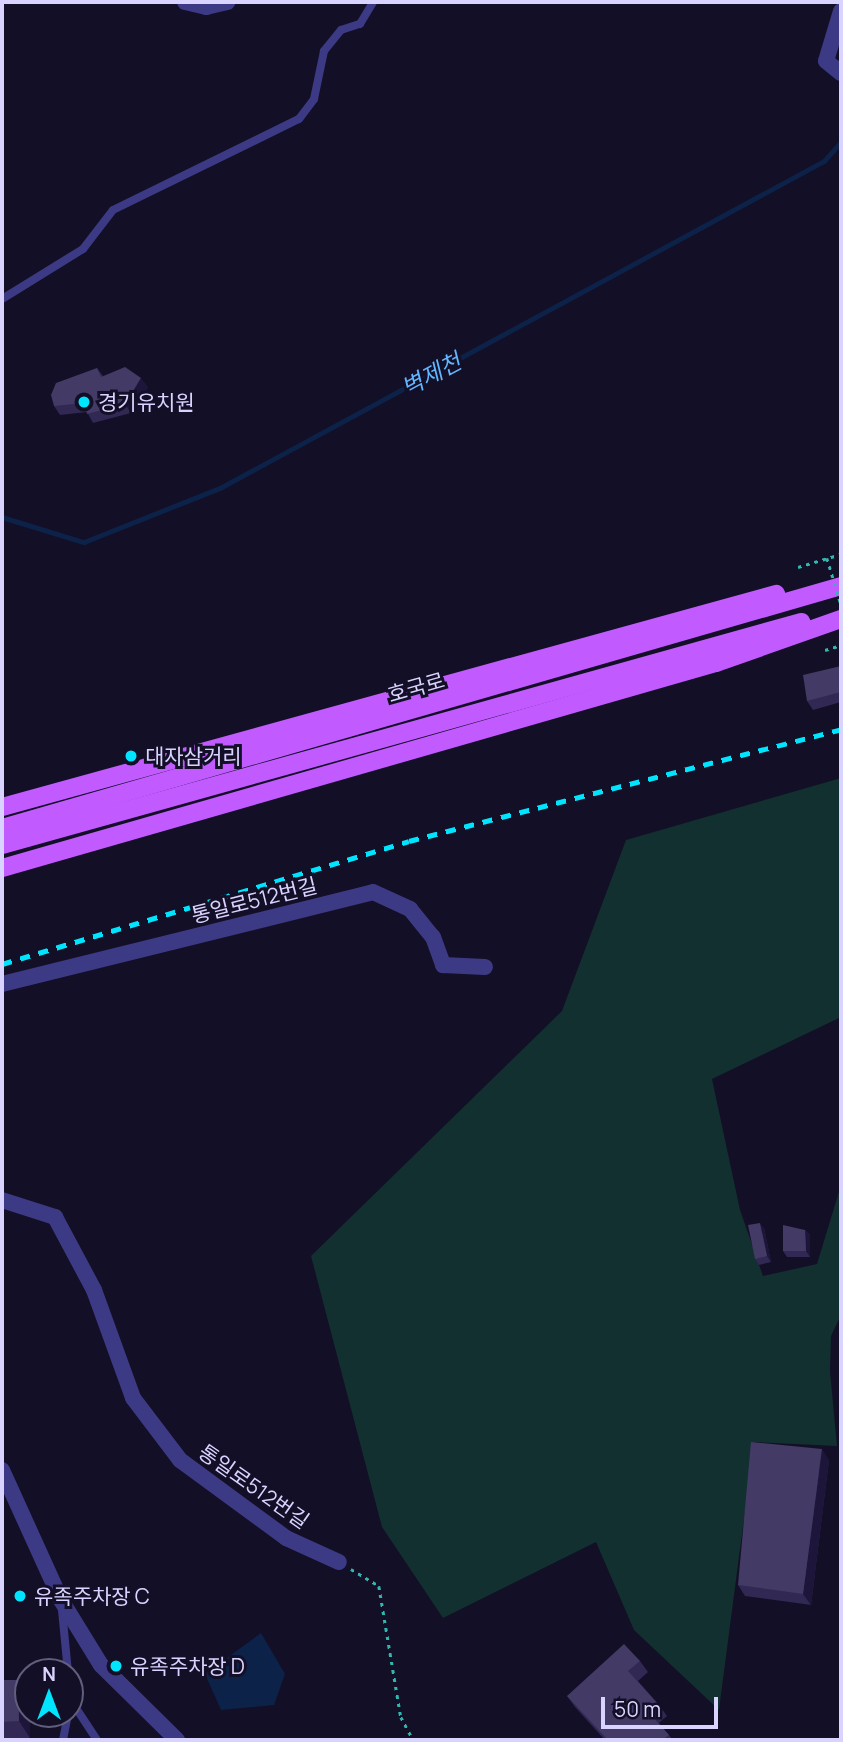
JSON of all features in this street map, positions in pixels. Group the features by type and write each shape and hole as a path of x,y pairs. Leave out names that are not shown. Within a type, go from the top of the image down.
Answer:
{"main road":[{"path":"2,807 698,611 841,580"},
{"name":"호국로","path":"2,828 841,586"},
{"name":"호국로","path":"2,845 841,611"},
{"path":"2,868 716,663 841,619"}],"street":[{"path":"184,2 206,7 227,2"},
{"path":"841,11 826,61 841,73"},
{"name":"통일로512번길","path":"2,984 373,892 410,909 433,937 443,965 485,967"},
{"name":"통일로512번길","path":"2,1200 55,1217 94,1290 133,1398 180,1460 286,1538 339,1562"},
{"path":"2,1470 61,1600 101,1665 177,1740"}],"lane":[{"path":"2,299 83,249 113,210 230,158 299,119 314,99 324,51 341,30 360,24 373,2"},
{"path":"61,1600 67,1658"},
{"path":"84,1720 97,1740"}],"path":[{"path":"798,567 841,554"},
{"path":"827,558 841,604"},
{"path":"825,650 841,645"},
{"path":"339,1562 379,1586 401,1717 413,1740"}],"green space":[{"path":"841,778 841,1017 712,1079 740,1210 763,1276 817,1264 841,1185 841,1315 831,1336 830,1371 837,1446 754,1442 719,1710 634,1630 596,1542 443,1618 382,1527 311,1256 562,1011 626,840"}],"water":[{"path":"261,1633 285,1674 274,1705 221,1710 205,1674"}],"building":[{"path":"125,367 141,378 125,404 87,414 84,403 54,406 51,395 56,383 97,368 101,377"},
{"path":"841,666 841,692 807,701 803,675"},
{"path":"760,1223 767,1256 755,1259 748,1225"},
{"path":"783,1225 805,1230 806,1251 783,1251"},
{"path":"751,1442 822,1449 803,1594 738,1585"},
{"path":"624,1644 640,1661 628,1671 659,1705 649,1713 669,1735 662,1740 608,1740 567,1696"},
{"path":"2,1680 14,1680 14,1721 2,1722"}],"waterway":[{"name":"벽제천","path":"2,517 84,542 220,488 824,161 841,142"}],"railway":[{"path":"2,964 409,841 841,729"}],"place":[{"name":"경기유치원","path":"84,402"},
{"name":"대자삼거리","path":"131,756"},
{"name":"유족주차장 C","path":"20,1596"},
{"name":"유족주차장 D","path":"116,1666"}]}
